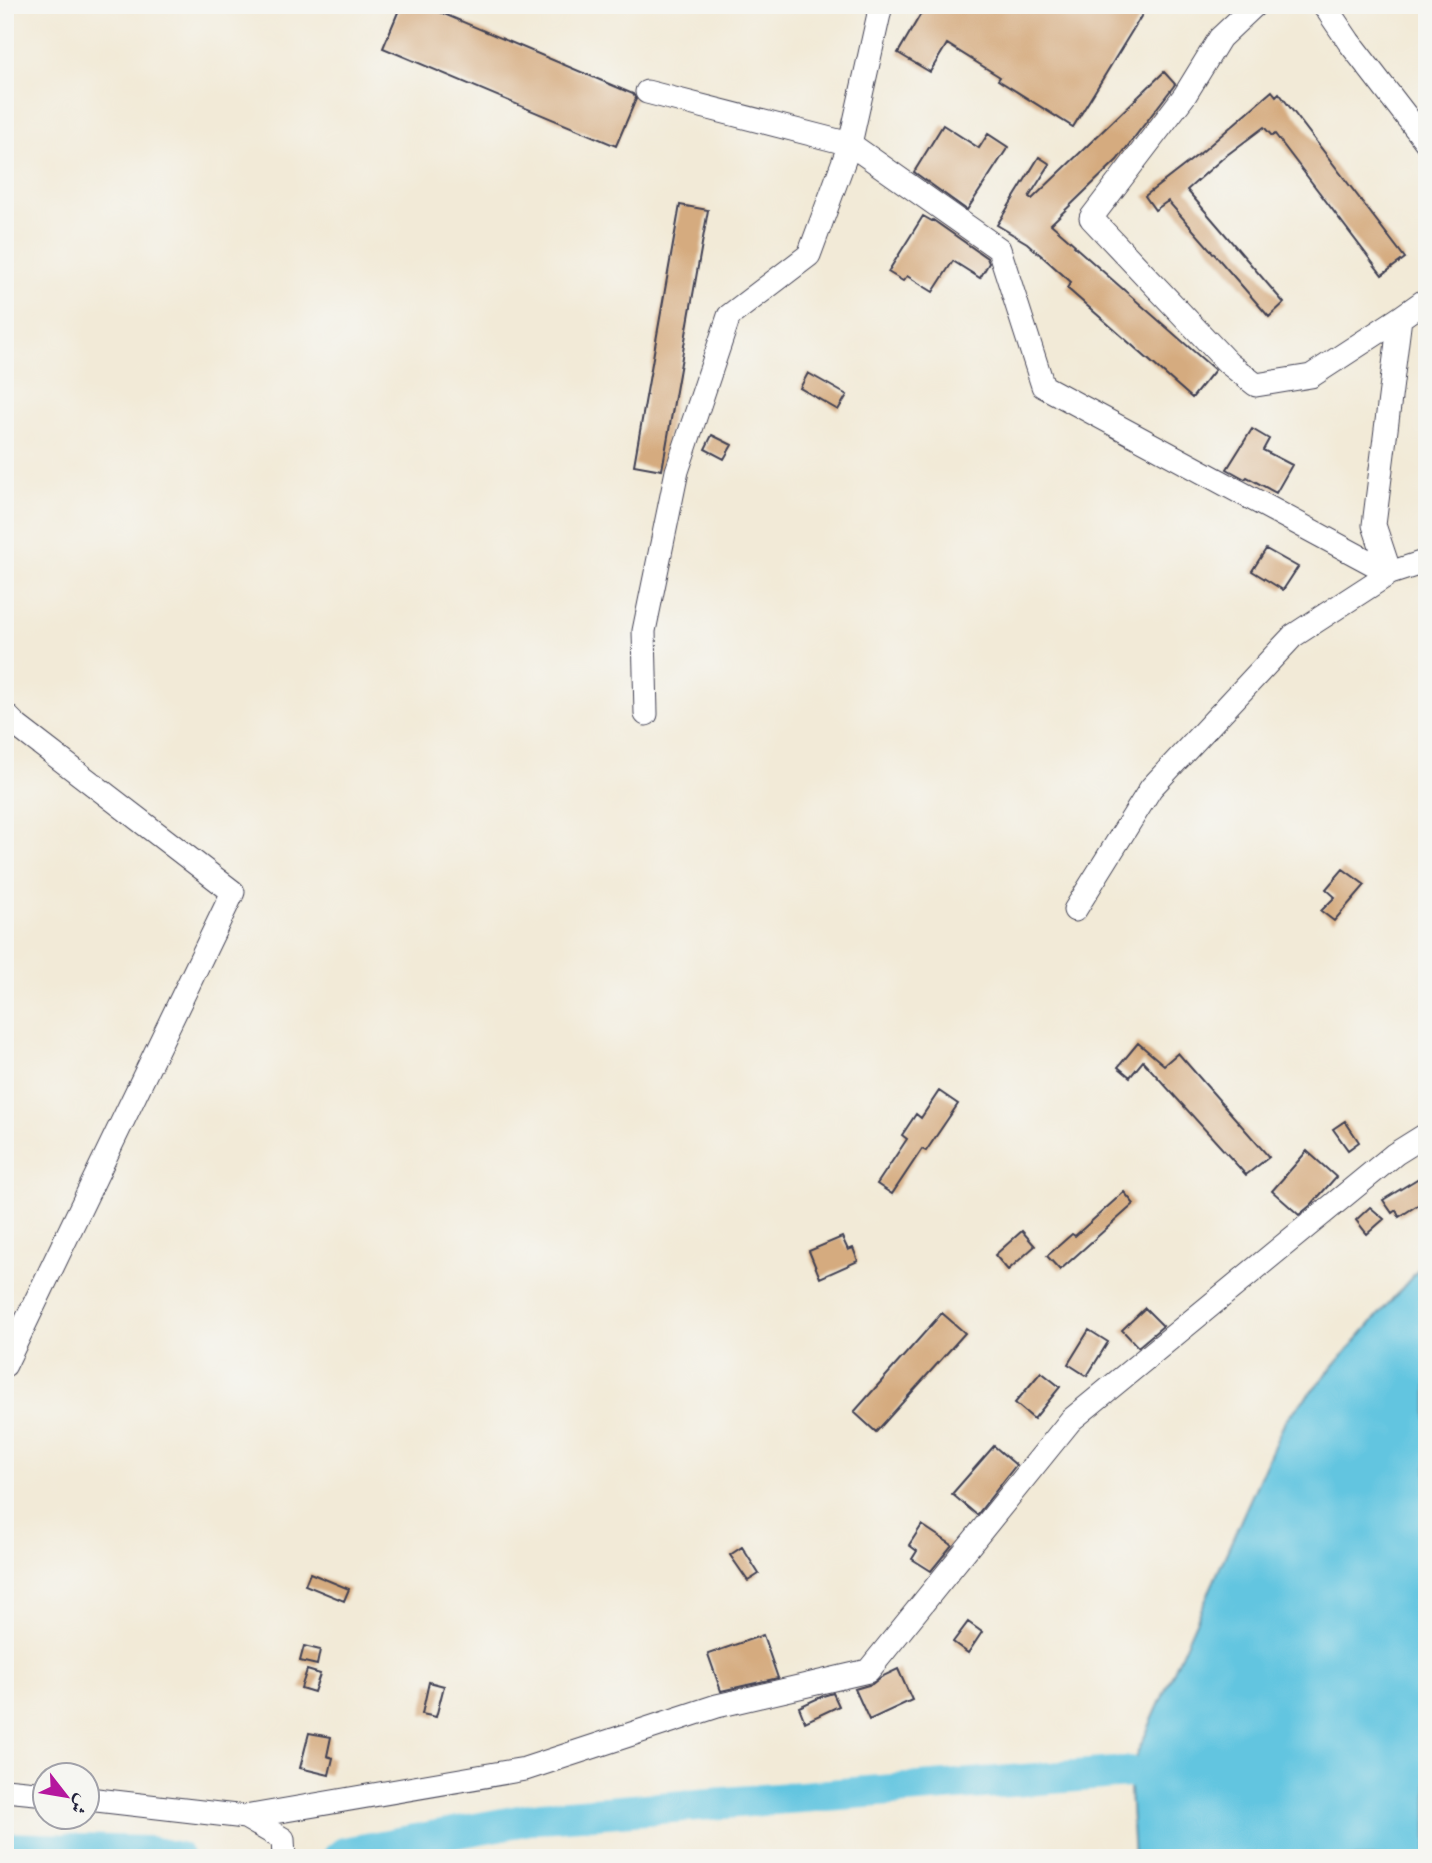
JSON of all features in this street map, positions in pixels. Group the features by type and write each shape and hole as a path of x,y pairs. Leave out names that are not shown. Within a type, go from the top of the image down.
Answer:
{"street":[{"path":"646,714 645,631 681,458 729,316 809,255 850,144 881,5"},
{"path":"1255,5 1220,38 1185,95 1091,218 1228,363 1256,385 1311,376 1427,299"},
{"path":"1324,5 1427,143"},
{"path":"647,92 850,144 999,249 1043,386 1390,573"},
{"path":"1390,573 1374,525 1400,318"},
{"path":"1075,910 1151,788 1293,636 1390,573 1427,561"},
{"path":"5,714 233,892 5,1365"},
{"path":"102,1801 245,1817 525,1769 717,1706 868,1671 1071,1420 1395,1154 1427,1134"},
{"path":"5,1790 32,1793"},
{"path":"245,1817 283,1839 284,1858"}],"water":[{"path":"1425,1262 1427,1858 1134,1858 1129,1772 1285,1421"}],"building":[{"path":"401,5 423,5 633,94 636,99 616,146 383,48"},
{"path":"926,5 1148,5 1073,127 947,44 930,72 898,53"},
{"path":"1164,72 1175,84 1173,87 1117,160 1051,224 1215,370 1192,398 1067,288 1071,282 1027,243 997,225 1039,157 1050,164 1029,197 1032,199"},
{"path":"1272,91 1276,96 1279,93 1405,258 1382,275 1275,134 1272,136 1264,127 1187,190 1284,303 1269,317 1168,201 1155,210 1145,196 1203,151"},
{"path":"943,125 979,148 988,134 1008,147 967,210 914,172"},
{"path":"680,205 708,210 662,470 634,465"},
{"path":"923,216 933,220 987,258 989,263 980,278 953,261 933,292 907,276 903,281 888,272"},
{"path":"808,373 847,395 838,410 800,388"},
{"path":"1252,429 1269,439 1263,450 1292,465 1276,493 1227,469"},
{"path":"712,435 732,445 724,459 705,449"},
{"path":"1266,549 1298,567 1283,590 1252,571"},
{"path":"1343,869 1365,885 1334,921 1321,911 1335,897 1326,889"},
{"path":"1138,1043 1164,1065 1178,1053 1269,1157 1246,1175 1143,1061 1130,1077 1118,1067"},
{"path":"939,1091 958,1104 926,1151 922,1149 892,1194 877,1184 907,1139 902,1135 916,1114 921,1118"},
{"path":"1345,1121 1359,1142 1348,1150 1333,1129"},
{"path":"1307,1151 1336,1177 1299,1215 1272,1191"},
{"path":"1427,1173 1427,1199 1399,1217 1396,1210 1392,1213 1383,1200"},
{"path":"1124,1192 1134,1204 1060,1270 1047,1256 1072,1234 1075,1236"},
{"path":"1370,1207 1384,1219 1367,1234 1356,1220"},
{"path":"1022,1231 1035,1246 1008,1270 995,1255"},
{"path":"842,1237 848,1250 853,1248 858,1261 820,1278 809,1251"},
{"path":"1145,1308 1163,1326 1138,1347 1122,1330"},
{"path":"942,1313 965,1333 876,1432 854,1412"},
{"path":"1089,1330 1108,1342 1087,1376 1068,1364"},
{"path":"1041,1372 1060,1387 1034,1419 1015,1403"},
{"path":"994,1446 1016,1465 977,1515 952,1494"},
{"path":"922,1525 952,1545 931,1571 912,1559 917,1551 909,1545"},
{"path":"742,1547 759,1574 748,1581 730,1555"},
{"path":"310,1573 349,1589 344,1601 305,1585"},
{"path":"968,1622 982,1632 968,1653 953,1642"},
{"path":"763,1635 778,1678 721,1691 708,1654"},
{"path":"304,1646 320,1650 317,1665 300,1661"},
{"path":"898,1669 912,1700 869,1720 855,1689 872,1684"},
{"path":"307,1670 320,1674 314,1692 301,1688"},
{"path":"429,1682 444,1686 436,1717 422,1714"},
{"path":"833,1693 839,1706 805,1722 799,1707"},
{"path":"309,1733 331,1737 327,1756 333,1758 329,1775 300,1768"}],"waterway":[{"path":"338,1858 344,1853 541,1817 1129,1772"},
{"path":"5,1848 149,1852 178,1858"}]}
